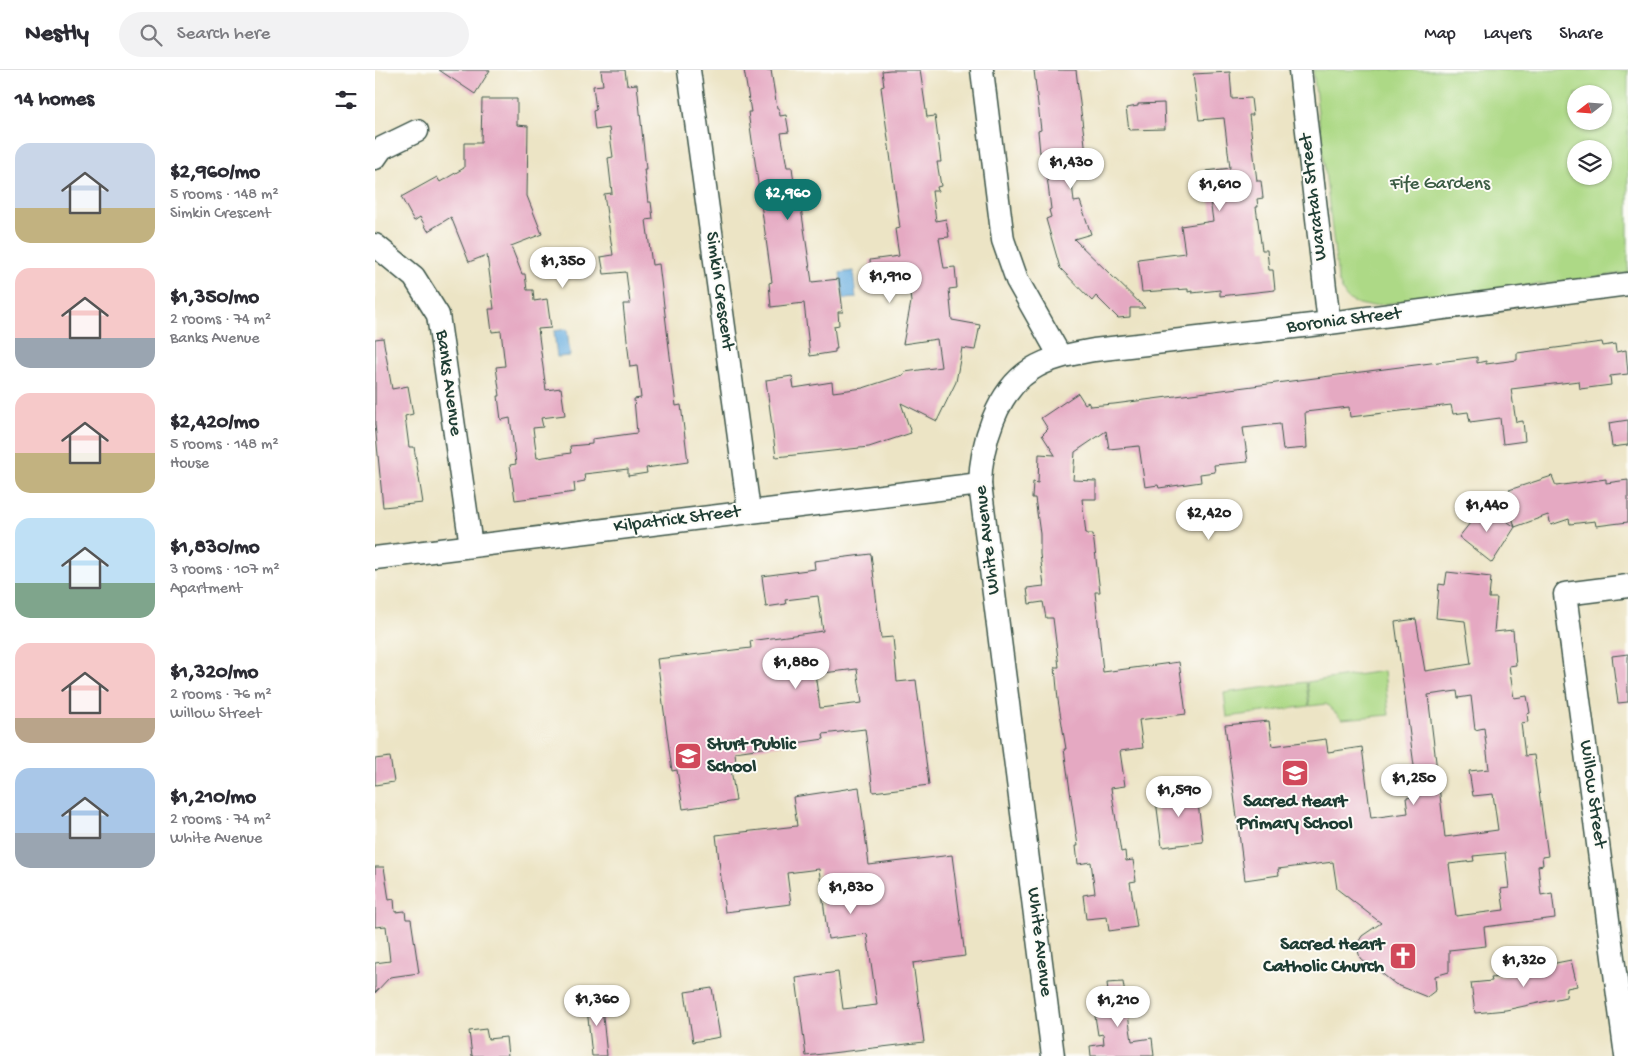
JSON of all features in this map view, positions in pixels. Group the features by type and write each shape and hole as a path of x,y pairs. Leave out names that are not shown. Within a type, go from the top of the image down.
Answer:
{"street":[{"name":"Simkin Crescent","path":"689,70 749,511"},
{"path":"982,70 1003,240 1017,280 1060,356"},
{"name":"Waratah Street","path":"1300,70 1329,323"},
{"path":"375,158 382,148 417,131"},
{"name":"Banks Avenue","path":"375,245 414,277 438,315 471,546"},
{"name":"Boronia Street","path":"1060,356 1628,284"},
{"name":"White Avenue","path":"1053,1056 980,484 980,459 986,436 1000,407 1012,388 1031,369 1060,356"},
{"name":"Kilpatrick Street","path":"375,558 980,484"},
{"name":"Willow Street","path":"1626,1056 1565,594 1628,586"}],"green space":[{"name":"Fife Gardens","path":"1313,70 1628,70 1628,273 1369,306 1348,299 1338,279"},
{"path":"1384,671 1389,715 1342,719 1326,704 1310,706 1307,682"},
{"path":"1306,682 1309,706 1227,717 1224,693"}],"water":[{"path":"853,271 856,298 844,299 840,273"},
{"path":"567,329 570,356 557,357 554,331"}],"building":[{"path":"439,70 490,70 475,94"},
{"path":"601,70 625,70 627,85 637,84 646,169 644,169 648,202 651,202 653,219 646,220 652,265 659,264 676,406 681,405 688,462 646,468 647,473 628,476 628,469 584,474 585,481 574,483 575,492 515,500 510,465 516,464 510,418 501,420 498,396 500,396 496,367 505,366 501,331 492,332 489,309 494,309 487,255 469,262 451,217 428,231 420,217 414,221 401,197 437,177 440,182 464,168 464,143 481,143 482,99 517,99 517,125 528,126 527,196 542,234 511,246 522,274 525,274 527,290 533,290 534,301 547,299 551,328 538,329 546,390 561,388 565,415 541,418 543,427 533,428 537,458 571,453 570,446 592,444 592,439 637,433 634,399 641,398 637,366 630,367 623,304 630,304 626,272 604,274 601,257 613,255 604,194 612,193 608,158 613,157 609,128 595,130 593,111 596,110 593,86 603,85"},
{"path":"744,70 771,70 777,108 779,108 780,116 786,115 789,132 781,133 787,167 792,167 795,191 802,190 805,207 801,208 812,282 839,279 843,312 838,312 839,325 834,326 837,349 835,349 835,352 810,356 804,303 771,307 769,283 772,282 748,112 751,112"},
{"path":"920,70 927,117 935,116 941,162 937,162 941,186 937,187 938,191 932,191 936,221 946,219 949,237 939,238 944,268 955,267 957,288 949,289 952,320 980,325 975,350 962,348 956,382 937,421 901,403 911,433 869,447 776,457 766,380 792,376 794,388 832,382 833,392 863,388 903,375 905,372 941,367 937,339 903,344 911,302 908,278 872,283 870,260 899,256 895,229 900,228 881,87 884,86 882,71"},
{"path":"1034,70 1076,70 1086,153 1069,155 1074,202 1080,201 1091,234 1074,239 1145,308 1130,308 1130,317 1118,318 1096,296 1092,301 1060,268 1046,219 1051,217 1049,210 1051,209 1045,161 1043,152 1040,153 1038,131 1041,130"},
{"path":"1230,72 1232,99 1251,98 1253,115 1249,115 1257,181 1261,181 1263,198 1257,199 1258,207 1256,207 1262,250 1267,250 1269,270 1273,270 1275,290 1220,296 1220,290 1192,293 1192,291 1188,292 1188,289 1142,292 1138,259 1185,253 1181,226 1213,221 1206,171 1230,168 1224,118 1199,120 1193,74"},
{"path":"1164,103 1165,129 1129,130 1126,108 1138,106 1138,104"},
{"path":"383,338 392,389 408,386 413,414 405,416 409,447 414,447 423,503 383,507 375,424 375,339"},
{"path":"1602,342 1603,346 1615,344 1616,352 1626,350 1628,374 1610,376 1611,385 1580,389 1579,381 1511,389 1516,422 1523,421 1525,441 1503,444 1500,418 1470,422 1468,412 1453,414 1451,405 1350,417 1349,407 1305,412 1307,448 1283,450 1280,424 1243,428 1248,462 1214,465 1215,472 1200,474 1201,482 1159,488 1158,485 1145,487 1139,446 1109,449 1106,431 1075,452 1073,480 1096,481 1096,499 1082,499 1086,534 1093,534 1100,592 1095,592 1103,672 1179,662 1186,714 1139,720 1143,748 1120,751 1125,786 1111,788 1121,852 1125,851 1126,861 1133,860 1136,881 1130,882 1137,927 1109,931 1107,917 1086,919 1083,895 1095,893 1091,862 1078,864 1076,846 1078,846 1058,700 1055,667 1059,667 1053,618 1046,618 1043,602 1029,604 1027,588 1044,586 1040,554 1040,534 1035,498 1032,498 1033,482 1038,483 1039,454 1055,455 1042,435 1048,429 1041,418 1078,393 1085,404 1088,402 1090,406 1114,404 1477,357 1477,363 1486,361 1486,364 1517,360 1517,353"},
{"path":"1628,420 1628,445 1612,447 1609,423"},
{"path":"1552,476 1556,486 1606,479 1606,483 1628,480 1628,522 1596,526 1595,521 1570,524 1569,519 1551,525 1548,515 1515,527 1506,497 1511,495 1509,490"},
{"path":"1484,505 1515,527 1492,563 1459,537"},
{"path":"871,554 881,638 893,637 897,682 916,680 929,785 873,792 865,729 823,734 824,739 735,752 736,762 730,763 736,801 683,809 677,770 672,771 657,659 751,648 750,641 823,631 818,596 785,600 786,604 766,607 762,576 815,569 814,561","holes":["857,669 862,703 820,708 815,674"]},
{"path":"1447,572 1491,577 1489,598 1497,598 1494,632 1513,630 1516,665 1509,666 1514,698 1527,696 1530,713 1527,714 1528,722 1521,723 1525,756 1534,755 1548,856 1542,857 1543,865 1538,866 1541,895 1552,893 1555,918 1484,927 1486,946 1449,950 1449,972 1435,976 1436,990 1427,997 1395,984 1360,958 1357,947 1362,936 1381,923 1337,889 1333,862 1278,869 1279,875 1245,880 1225,725 1269,721 1272,746 1326,739 1328,752 1362,747 1371,818 1408,813 1406,798 1418,796 1395,622 1416,619 1425,671 1471,664 1465,621 1436,618 1439,584 1445,585","holes":["1457,691 1458,698 1471,696 1475,730 1484,728 1489,769 1469,771 1473,796 1493,794 1498,830 1445,837 1428,695","1505,853 1509,888 1501,889 1504,910 1456,916 1449,864 1474,861 1473,856"]},
{"path":"1628,654 1628,702 1618,703 1612,656"},
{"path":"390,757 394,782 375,785 375,759"},
{"path":"859,787 869,865 952,855 965,956 913,963 924,1042 806,1056 796,978 838,972 843,1009 877,1005 867,934 828,939 819,869 787,873 791,904 725,912 716,835 797,826 793,797"},
{"path":"1196,788 1203,842 1162,847 1155,793"},
{"path":"375,867 384,867 389,900 394,899 395,912 405,911 406,919 411,919 419,973 390,977 375,993 375,963 390,961 386,926 375,927"},
{"path":"1571,960 1577,986 1567,988 1566,997 1506,1010 1475,1013 1471,983 1492,981 1491,978 1526,974 1526,969"},
{"path":"1123,982 1132,1041 1152,1038 1154,1056 1091,1056 1090,1046 1104,1044 1103,1034 1098,1035 1095,1016 1102,1015 1100,1001 1105,1001 1104,992 1108,992 1107,983"},
{"path":"712,988 720,1037 693,1042 685,992"},
{"path":"601,997 607,1056 592,1056 586,999"},
{"path":"486,1029 488,1039 506,1037 508,1056 472,1056 469,1031"}],"place":[{"name":"Sturt Public School","path":"688,756"},
{"name":"Sacred Heart Primary School","path":"1295,773"},
{"name":"Sacred Heart Catholic Church","path":"1403,956"}]}
